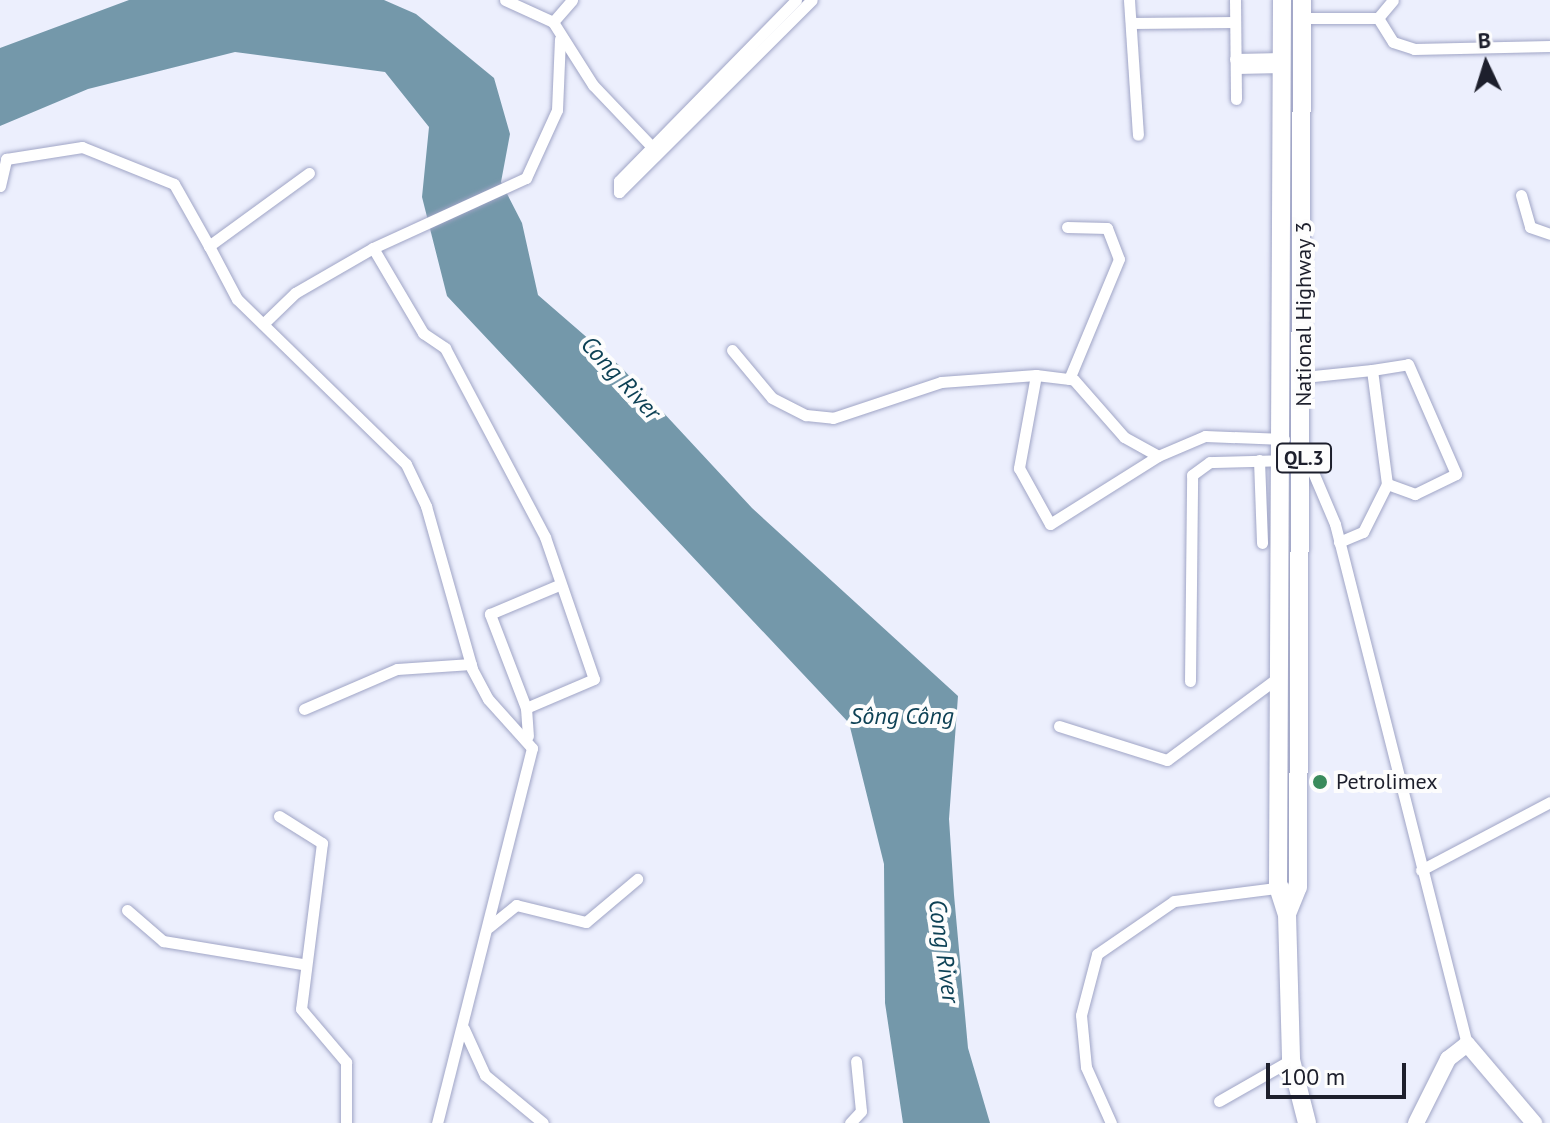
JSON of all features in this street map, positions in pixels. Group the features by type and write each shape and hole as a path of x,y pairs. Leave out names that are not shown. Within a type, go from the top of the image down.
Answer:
{"highway":[{"name":"National Highway 3","path":"1282,0 1284,450 1278,887 1287,914 1291,1060 1307,1123"},
{"name":"National Highway 3","path":"1287,914 1298,887 1304,451 1302,9"},
{"path":"1284,450 1304,451"}],"main road":[{"path":"1416,1123 1448,1059 1467,1044 1534,1123"}],"street":[{"path":"505,0 553,22 560,39 614,111 652,147"},
{"path":"553,22 572,0"},
{"path":"796,0 619,181 619,192 812,0"},
{"path":"1129,0 1138,135"},
{"path":"1235,0 1236,99"},
{"path":"1378,18 1393,0"},
{"path":"1302,9 1378,18"},
{"path":"1378,18 1393,42 1414,49 1550,46"},
{"path":"1131,23 1235,22"},
{"path":"263,324 295,293 373,248 522,180 538,162 557,110 560,39"},
{"path":"1236,64 1283,63"},
{"path":"0,186 6,159 82,147 174,184 229,288 406,464 426,506 471,664 488,699 528,736"},
{"path":"209,246 309,173"},
{"path":"1521,195 1530,227 1550,234"},
{"path":"1067,227 1107,228 1119,259 1069,379"},
{"path":"373,248 423,333 445,348 545,537 594,682 526,708"},
{"path":"732,350 772,398 806,415 833,418 946,382 1036,375 1069,379 1124,437 1158,456"},
{"path":"1304,377 1415,368 1456,466 1452,482 1426,492 1387,484"},
{"path":"1339,542 1363,532 1387,484 1372,370"},
{"path":"1036,375 1019,468 1050,524 1158,456 1205,436 1284,450"},
{"path":"1190,681 1192,475 1210,462 1259,460 1284,450"},
{"path":"1304,451 1339,542 1467,1044"},
{"path":"1259,460 1262,543"},
{"path":"437,1123 464,1029 532,748 526,708 490,614 559,585"},
{"path":"304,709 397,669 471,664"},
{"path":"1059,726 1167,760 1281,675"},
{"path":"1421,870 1550,802"},
{"path":"279,816 322,843 302,964 308,1024 346,1062 346,1123"},
{"path":"489,927 516,905 586,922 637,879"},
{"path":"1111,1123 1086,1067 1081,1015 1097,954 1174,901 1298,887"},
{"path":"127,910 163,941 302,964"},
{"path":"464,1029 485,1075 543,1123"},
{"path":"1219,1101 1291,1060"},
{"path":"850,1123 861,1111 856,1061"}],"water":[{"name":"Sông Công","path":"129,0 384,0 416,14 494,78 510,134 501,182 522,223 538,295 621,367 752,508 958,696 949,819 954,895 968,1048 990,1123 903,1123 885,1003 884,864 849,723 447,296 422,197 429,127 385,72 235,52 88,89 0,126 0,48"}],"place":[{"name":"Petrolimex","path":"1320,782"}],"water label":[{"name":"Cong River","path":"621,378"},
{"name":"Cong River","path":"944,951"}]}
